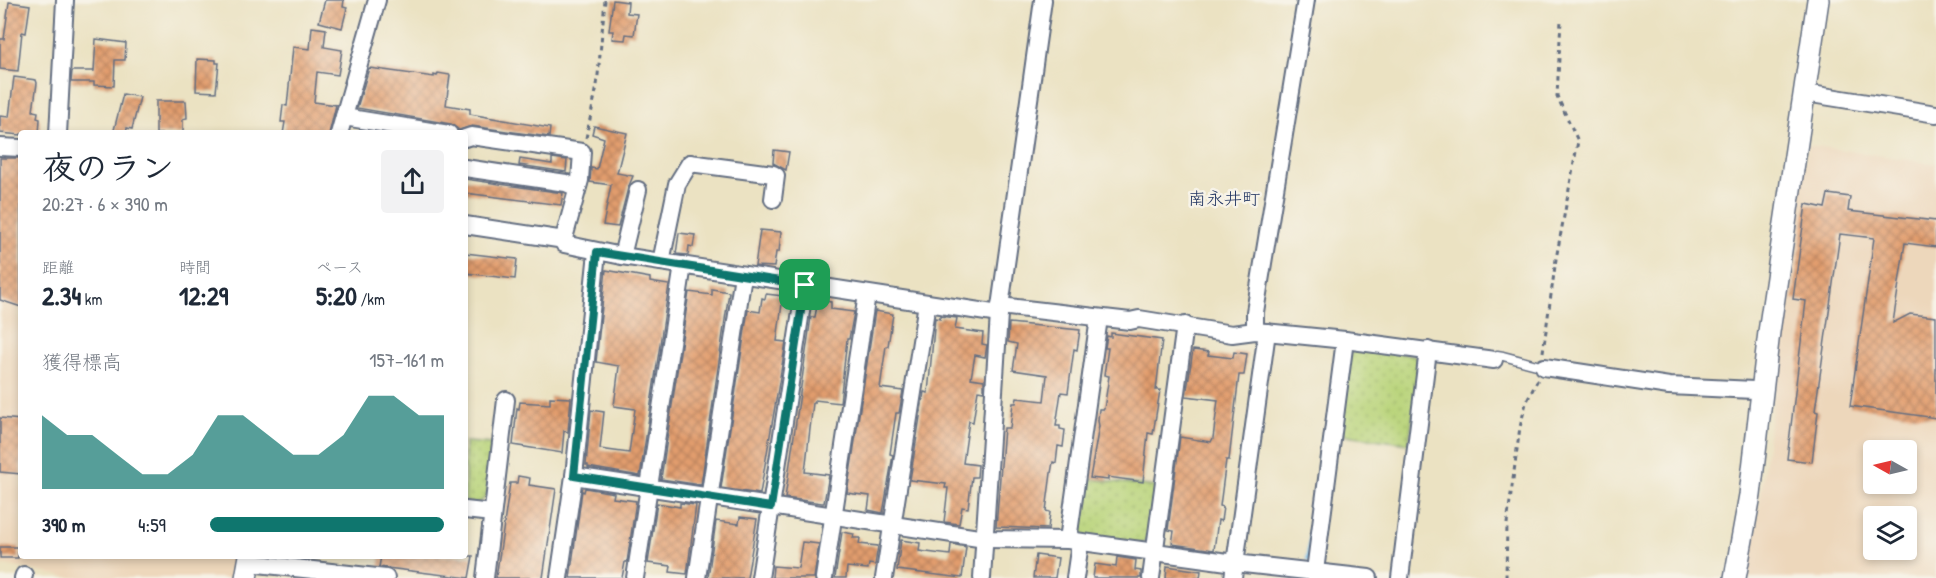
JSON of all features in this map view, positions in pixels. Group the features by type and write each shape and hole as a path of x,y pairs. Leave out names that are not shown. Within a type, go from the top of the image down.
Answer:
{"street":[{"path":"58,130 64,0"},
{"path":"340,130 376,0"},
{"path":"982,578 999,310 1043,0"},
{"path":"1234,570 1261,332 1257,301 1306,0"},
{"path":"1735,578 1750,495 1769,332 1818,0"},
{"path":"1805,93 1936,114"},
{"path":"344,117 424,130"},
{"path":"468,137 582,153 577,188 564,244 597,252 927,303 1130,321 1138,319 1232,334 1261,332 1346,340 1494,360"},
{"path":"0,147 18,148"},
{"path":"661,262 677,184 690,163 773,174 776,176 773,199"},
{"path":"468,168 566,183 577,188"},
{"path":"622,256 638,190"},
{"path":"468,225 564,238"},
{"path":"559,578 574,476 597,252"},
{"path":"635,578 683,265"},
{"path":"697,578 743,275"},
{"path":"760,578 805,285"},
{"path":"824,578 867,294"},
{"path":"884,578 927,303"},
{"path":"1075,578 1074,541 1099,318"},
{"path":"1151,578 1185,326"},
{"path":"1315,572 1346,340"},
{"path":"1400,578 1428,351"},
{"path":"1543,367 1669,386 1754,390"},
{"path":"485,578 506,400"},
{"path":"574,476 985,539 1074,541 1155,552 1234,570 1294,568 1369,578"},
{"path":"468,510 492,513"},
{"path":"248,566 386,578"}],"lane":[{"path":"1494,360 1497,355 1543,367"}],"path":[{"path":"582,153 597,86 606,0"},
{"path":"1506,578 1507,524 1520,427 1526,403 1543,367 1556,260 1578,141 1557,96 1561,20"}],"shaded area":[{"path":"1808,145 1936,164 1936,578 1747,578 1757,524"},
{"path":"0,152 18,154 18,559 233,559 231,578 72,578 0,564"}],"green space":[{"path":"1357,348 1414,355 1420,363 1409,444 1340,434 1350,354"},
{"path":"468,442 493,444 487,496 478,504 468,502"},
{"path":"1083,478 1156,487 1149,537 1142,544 1085,537 1076,527"}],"building":[{"path":"325,0 344,0 343,7 347,8 342,28 319,22"},
{"path":"613,0 628,2 627,13 637,14 634,35 626,34 625,40 612,39 613,31 609,31"},
{"path":"9,2 30,5 26,33 22,32 18,71 0,69 0,39 4,39"},
{"path":"312,27 326,29 324,47 342,50 338,75 317,72 314,102 336,105 330,130 284,130 285,122 281,122 283,105 287,106 293,47 310,49"},
{"path":"96,39 126,43 125,60 115,60 114,86 94,85 94,82 71,82 72,71 94,71"},
{"path":"197,59 216,60 216,63 219,63 216,92 196,91"},
{"path":"369,68 434,77 438,73 450,75 446,105 470,109 470,114 550,128 549,137 472,126 459,130 451,124 357,108"},
{"path":"14,77 36,80 33,111 38,112 39,130 18,130 18,135 0,133 0,116 9,117"},
{"path":"123,94 140,97 132,129 114,130"},
{"path":"156,101 186,101 187,118 183,119 183,130 156,130"},
{"path":"594,126 627,133 617,173 633,176 618,227 603,225 611,185 590,182 591,168 597,169 604,138 592,134"},
{"path":"774,150 789,152 786,170 773,163"},
{"path":"0,158 18,158 18,306 0,300"},
{"path":"552,158 567,160 566,172 519,165 520,159 552,164"},
{"path":"468,179 563,193 561,205 468,193"},
{"path":"1828,194 1850,197 1848,211 1936,221 1936,247 1905,243 1893,323 1910,314 1936,317 1936,418 1850,406 1874,238 1840,234 1815,411 1818,412 1812,462 1787,459 1806,301 1793,299 1806,204 1825,208"},
{"path":"760,230 781,232 779,252 776,252 774,267 755,266"},
{"path":"679,233 695,235 693,247 689,246 688,255 676,254"},
{"path":"468,253 517,259 515,279 468,273"},
{"path":"606,270 650,278 650,282 669,285 640,476 586,465 591,410 604,412 600,449 629,453 635,409 614,406 619,366 596,362"},
{"path":"712,289 729,292 701,485 661,479 689,292 712,295"},
{"path":"766,294 783,296 777,341 786,342 760,494 721,488 748,310 760,312 762,298 765,299"},
{"path":"818,300 831,302 831,309 854,312 849,339 847,339 840,403 815,400 813,403 805,472 829,475 824,503 785,498 811,317 815,317"},
{"path":"875,311 893,314 880,388 903,391 899,413 896,413 890,454 893,455 883,513 868,510 870,496 847,493"},
{"path":"940,316 957,318 955,329 983,333 982,344 987,345 985,357 975,355 971,378 984,380 984,391 978,390 973,422 969,421 963,463 978,465 977,477 972,477 968,508 962,507 959,524 944,522 948,488 945,488 946,484 910,480 924,392 928,393 935,318 940,319"},
{"path":"1009,323 1080,330 1077,350 1074,349 1068,393 1061,392 1056,426 1065,430 1063,447 1058,446 1056,463 1053,462 1051,473 1046,511 1050,512 1048,529 996,527 1004,428 1010,428 1013,403 1016,403 1017,398 1044,401 1047,375 1013,370 1017,344 1008,342"},
{"path":"1111,333 1162,340 1156,390 1160,390 1153,434 1148,433 1143,482 1108,477 1108,480 1090,478 1099,426 1099,409 1104,409 1109,376 1104,375 1108,348 1105,348 1107,336 1111,337"},
{"path":"1193,350 1209,352 1208,355 1233,358 1234,352 1247,354 1244,375 1239,375 1229,460 1226,460 1220,506 1223,507 1221,521 1218,520 1214,550 1172,544 1174,531 1168,530 1180,437 1211,442 1213,438 1218,400 1186,396"},
{"path":"550,397 571,398 568,432 564,431 562,453 513,445 517,408 519,409 520,402 550,404"},
{"path":"0,418 18,420 18,474 0,472"},
{"path":"518,476 530,478 529,485 556,489 543,578 496,578 510,483 517,483"},
{"path":"585,488 614,493 613,498 636,501 627,562 625,562 622,578 570,578 582,491 584,492"},
{"path":"657,503 680,507 680,503 696,505 687,574 670,572 671,566 648,563"},
{"path":"740,517 757,519 747,578 708,578 716,521 739,524"},
{"path":"842,532 854,534 853,538 860,538 859,544 878,546 875,565 869,564 868,569 847,567 846,578 835,578"},
{"path":"901,540 920,543 919,551 950,555 951,544 966,547 962,578 897,570"},
{"path":"802,542 819,544 814,578 772,578 773,566 798,568"},
{"path":"0,547 18,547 18,558 0,558"},
{"path":"1036,555 1058,558 1055,578 1033,578"},
{"path":"468,556 473,556 469,578 379,567 380,559 468,559"},
{"path":"1117,557 1136,560 1135,570 1141,571 1141,578 1093,578 1095,564 1116,567"},
{"path":"1167,566 1201,571 1200,578 1166,578"}],"waterway":[{"path":"1308,559 1313,520"}],"district":[{"name":"南永井町","path":"1224,199"}],"route":[{"path":"597,252 805,285 771,507 574,476 597,252"}]}
